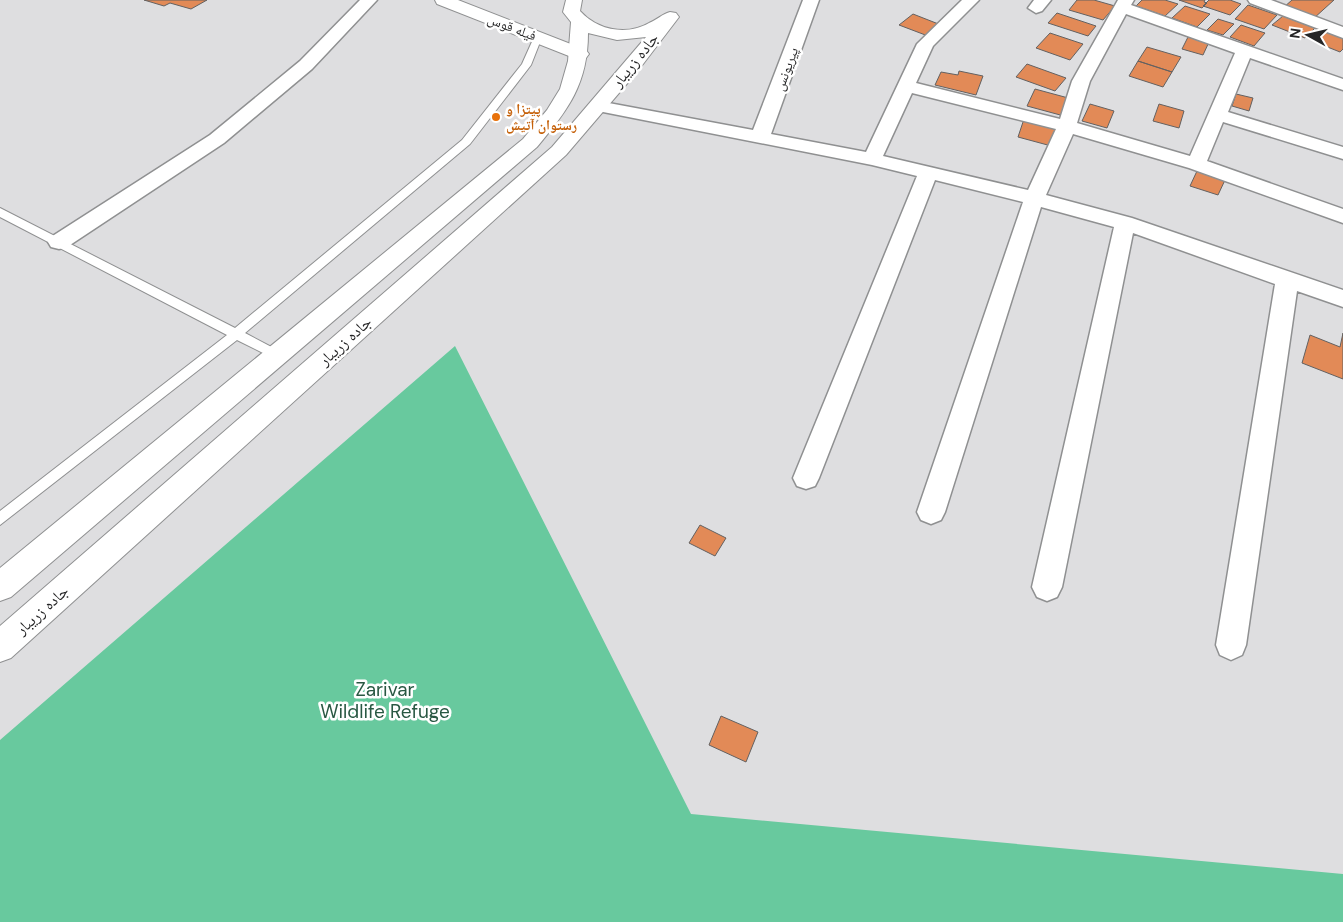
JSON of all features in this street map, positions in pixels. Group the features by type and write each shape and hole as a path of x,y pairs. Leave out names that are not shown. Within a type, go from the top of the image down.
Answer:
{"main road":[{"name":"فیله قوس","path":"443,0 580,54"},
{"path":"576,12 605,33 627,34 652,29 672,5"},
{"name":"جاده زریبار","path":"0,647 559,151 631,68 672,5"},
{"name":"جاده زریبار","path":"0,586 275,354 530,143 561,107 575,77 580,54 576,12"}],"street":[{"path":"59,242 217,139 306,65 369,0"},
{"name":"پیریونس","path":"760,138 811,0"},
{"path":"872,159 925,44 971,0"},
{"path":"1256,0 1343,33"},
{"path":"931,512 1034,198 1067,126 1082,81 1124,4 1343,85"},
{"path":"1196,164 1245,50"},
{"path":"906,86 1067,126 1196,164 1343,216"},
{"path":"598,106 872,159 1034,198 1125,223 1343,299"},
{"path":"1216,114 1343,153"},
{"path":"806,478 928,172"},
{"path":"1047,587 1125,223"},
{"path":"1231,646 1287,280"}],"lane":[{"path":"0,519 235,335 466,142 526,65 538,37"},
{"path":"0,212 275,354"}],"green space":[{"name":"Zarivar Wildlife Refuge","path":"455,346 691,814 1343,874 1343,922 0,922 0,740"}],"building":[{"path":"144,0 207,0 191,9 170,3 164,6"},
{"path":"1077,0 1094,0 1115,6 1103,20 1069,10"},
{"path":"1142,0 1165,0 1178,4 1165,16 1136,6"},
{"path":"1179,0 1205,0 1204,2 1207,3 1202,8"},
{"path":"1209,0 1230,0 1241,4 1230,15 1203,6"},
{"path":"1292,0 1334,0 1313,19 1283,8"},
{"path":"1248,5 1277,15 1264,29 1235,19"},
{"path":"1185,6 1210,14 1197,27 1172,18"},
{"path":"1057,13 1096,26 1088,36 1048,23"},
{"path":"913,14 941,25 928,36 899,25"},
{"path":"1283,16 1315,28 1305,38 1272,25"},
{"path":"1218,19 1234,24 1223,35 1207,30"},
{"path":"1241,25 1265,33 1254,46 1230,37"},
{"path":"1327,31 1343,37 1343,49 1340,52 1315,42"},
{"path":"1050,33 1083,44 1070,60 1036,48"},
{"path":"1188,37 1209,42 1203,55 1182,49"},
{"path":"1147,47 1181,57 1172,72 1138,61"},
{"path":"1138,61 1172,72 1163,87 1129,76"},
{"path":"1027,64 1066,78 1055,91 1016,77"},
{"path":"959,71 983,76 976,95 935,85 941,72 958,75"},
{"path":"1035,89 1072,99 1064,116 1027,106"},
{"path":"1236,94 1253,98 1249,111 1232,106"},
{"path":"1090,104 1114,111 1107,128 1082,121"},
{"path":"1159,104 1184,111 1179,128 1153,121"},
{"path":"1025,116 1061,125 1055,147 1018,137"},
{"path":"1197,171 1225,180 1218,195 1190,186"},
{"path":"1343,333 1343,379 1302,363 1310,335 1340,347"},
{"path":"700,525 726,538 715,556 689,543"},
{"path":"721,716 758,732 746,762 709,745"}],"place":[{"name":"پیتزا و رستوان آتیش","path":"496,117"}]}
